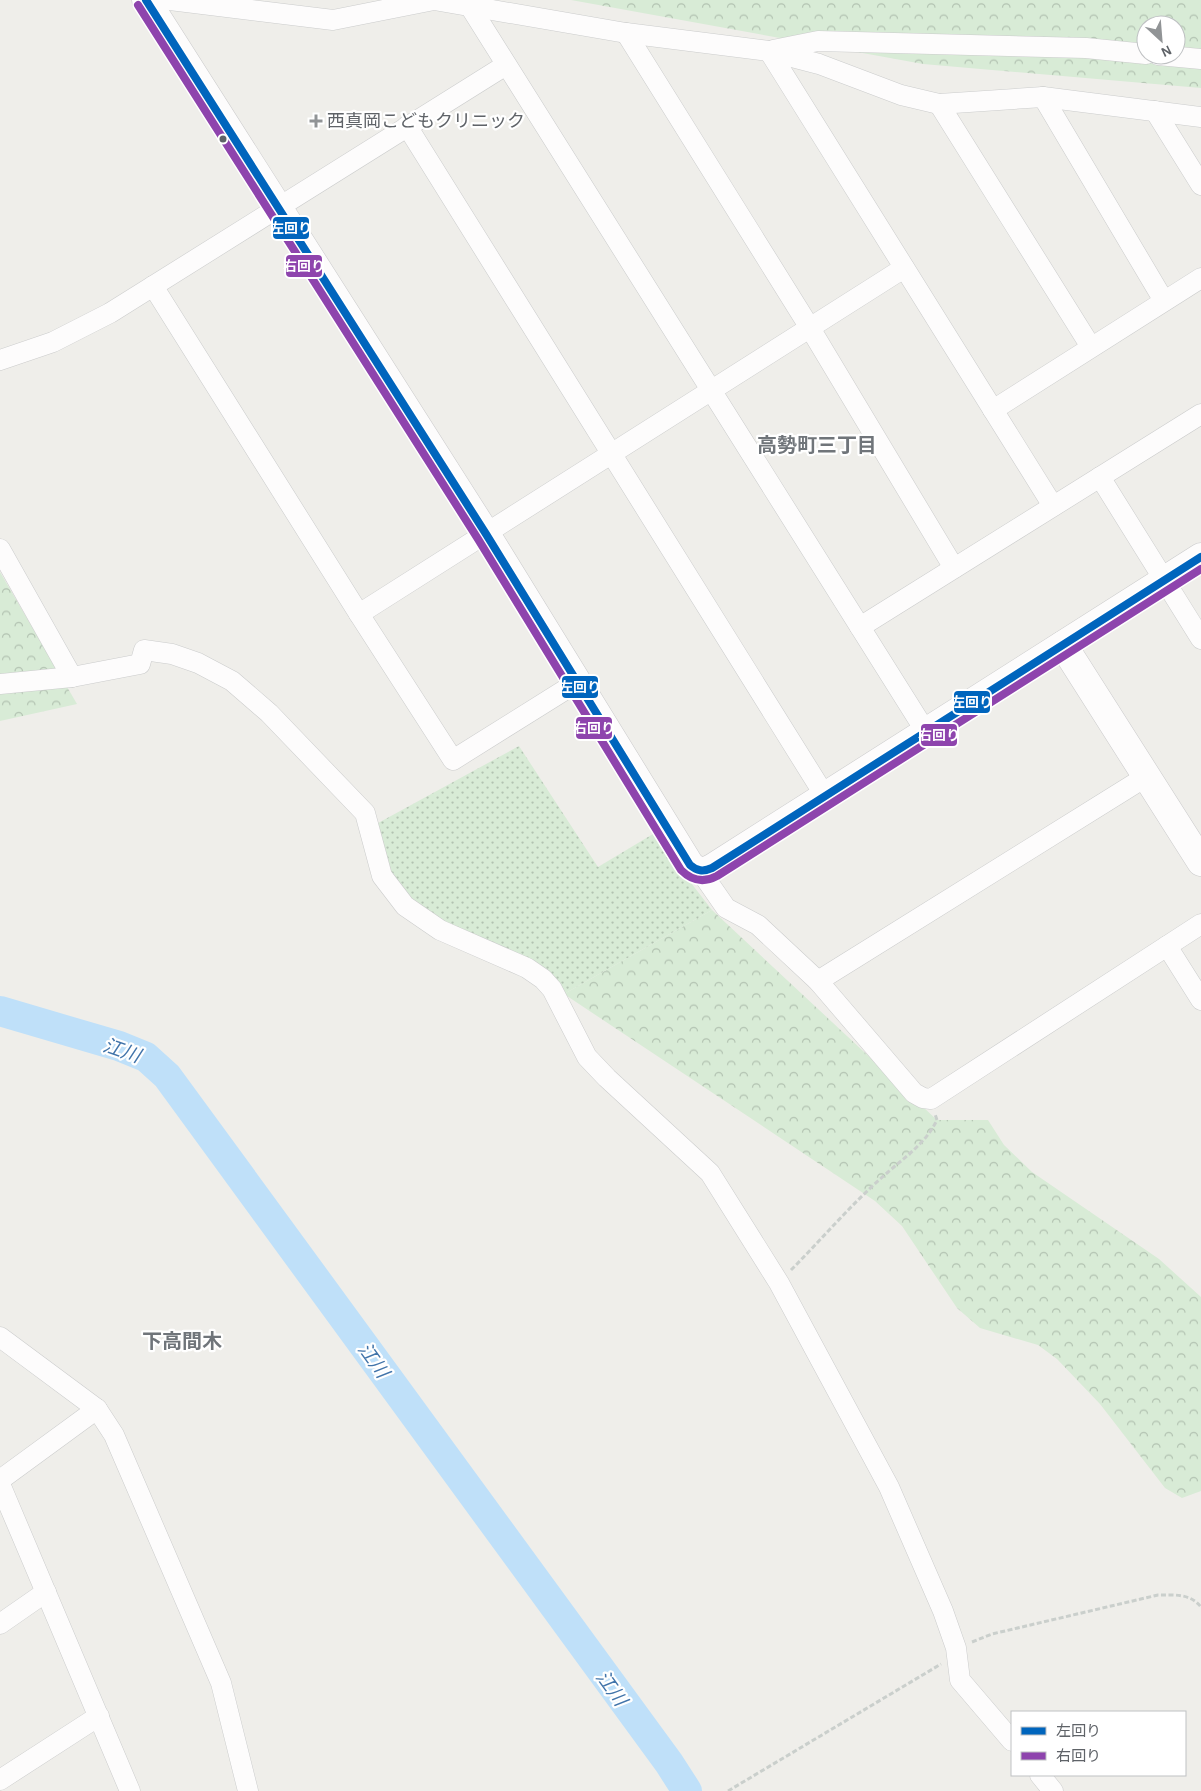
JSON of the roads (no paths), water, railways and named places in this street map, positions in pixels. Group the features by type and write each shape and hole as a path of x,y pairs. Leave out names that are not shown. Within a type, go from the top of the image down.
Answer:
{"street":[{"path":"146,0 486,534 576,683 690,865 701,872 726,908 758,925 818,981 914,1093 923,1098 931,1099 1201,924"},
{"path":"170,0 333,20 434,0 626,33 769,51 819,64 901,95 938,104 1044,97 1201,117"},
{"path":"469,5 926,732"},
{"path":"626,33 810,328 954,568"},
{"path":"769,51 818,41 1086,48 1136,53"},
{"path":"769,51 1053,506"},
{"path":"1186,58 1201,59"},
{"path":"0,360 53,342 110,313 506,65"},
{"path":"1044,97 1164,301"},
{"path":"938,104 1091,348"},
{"path":"1155,111 1201,185"},
{"path":"407,126 825,796"},
{"path":"359,614 904,268"},
{"path":"993,410 1201,278"},
{"path":"153,286 453,760 576,683"},
{"path":"860,627 1201,414"},
{"path":"1100,477 1201,639"},
{"path":"0,549 72,677"},
{"path":"701,872 712,868 1201,556"},
{"path":"1063,645 1201,862"},
{"path":"0,684 72,677 140,664 144,650 172,654 198,664 232,682 269,712 365,813 382,876 405,906 440,930 527,968 543,979 552,989 587,1057 607,1078 710,1173 778,1283 889,1487 943,1611 956,1651 960,1680 1011,1740"},
{"path":"818,981 1147,776"},
{"path":"1167,946 1201,1000"},
{"path":"0,1337 97,1409 114,1435 221,1683 245,1790"},
{"path":"97,1409 0,1482 130,1791"},
{"path":"0,1624 46,1592"},
{"path":"0,1780 99,1716"},
{"path":"1041,1776 1053,1791"}],"waterway":[{"name":"江川","path":"0,1011 119,1046 146,1057 167,1076 669,1763 687,1791"}],"place":[{"name":"西真岡こどもクリニック","path":"316,121"}],"district":[{"name":"高勢町三丁目","path":"817,445"},
{"name":"下高間木","path":"182,1341"}]}
